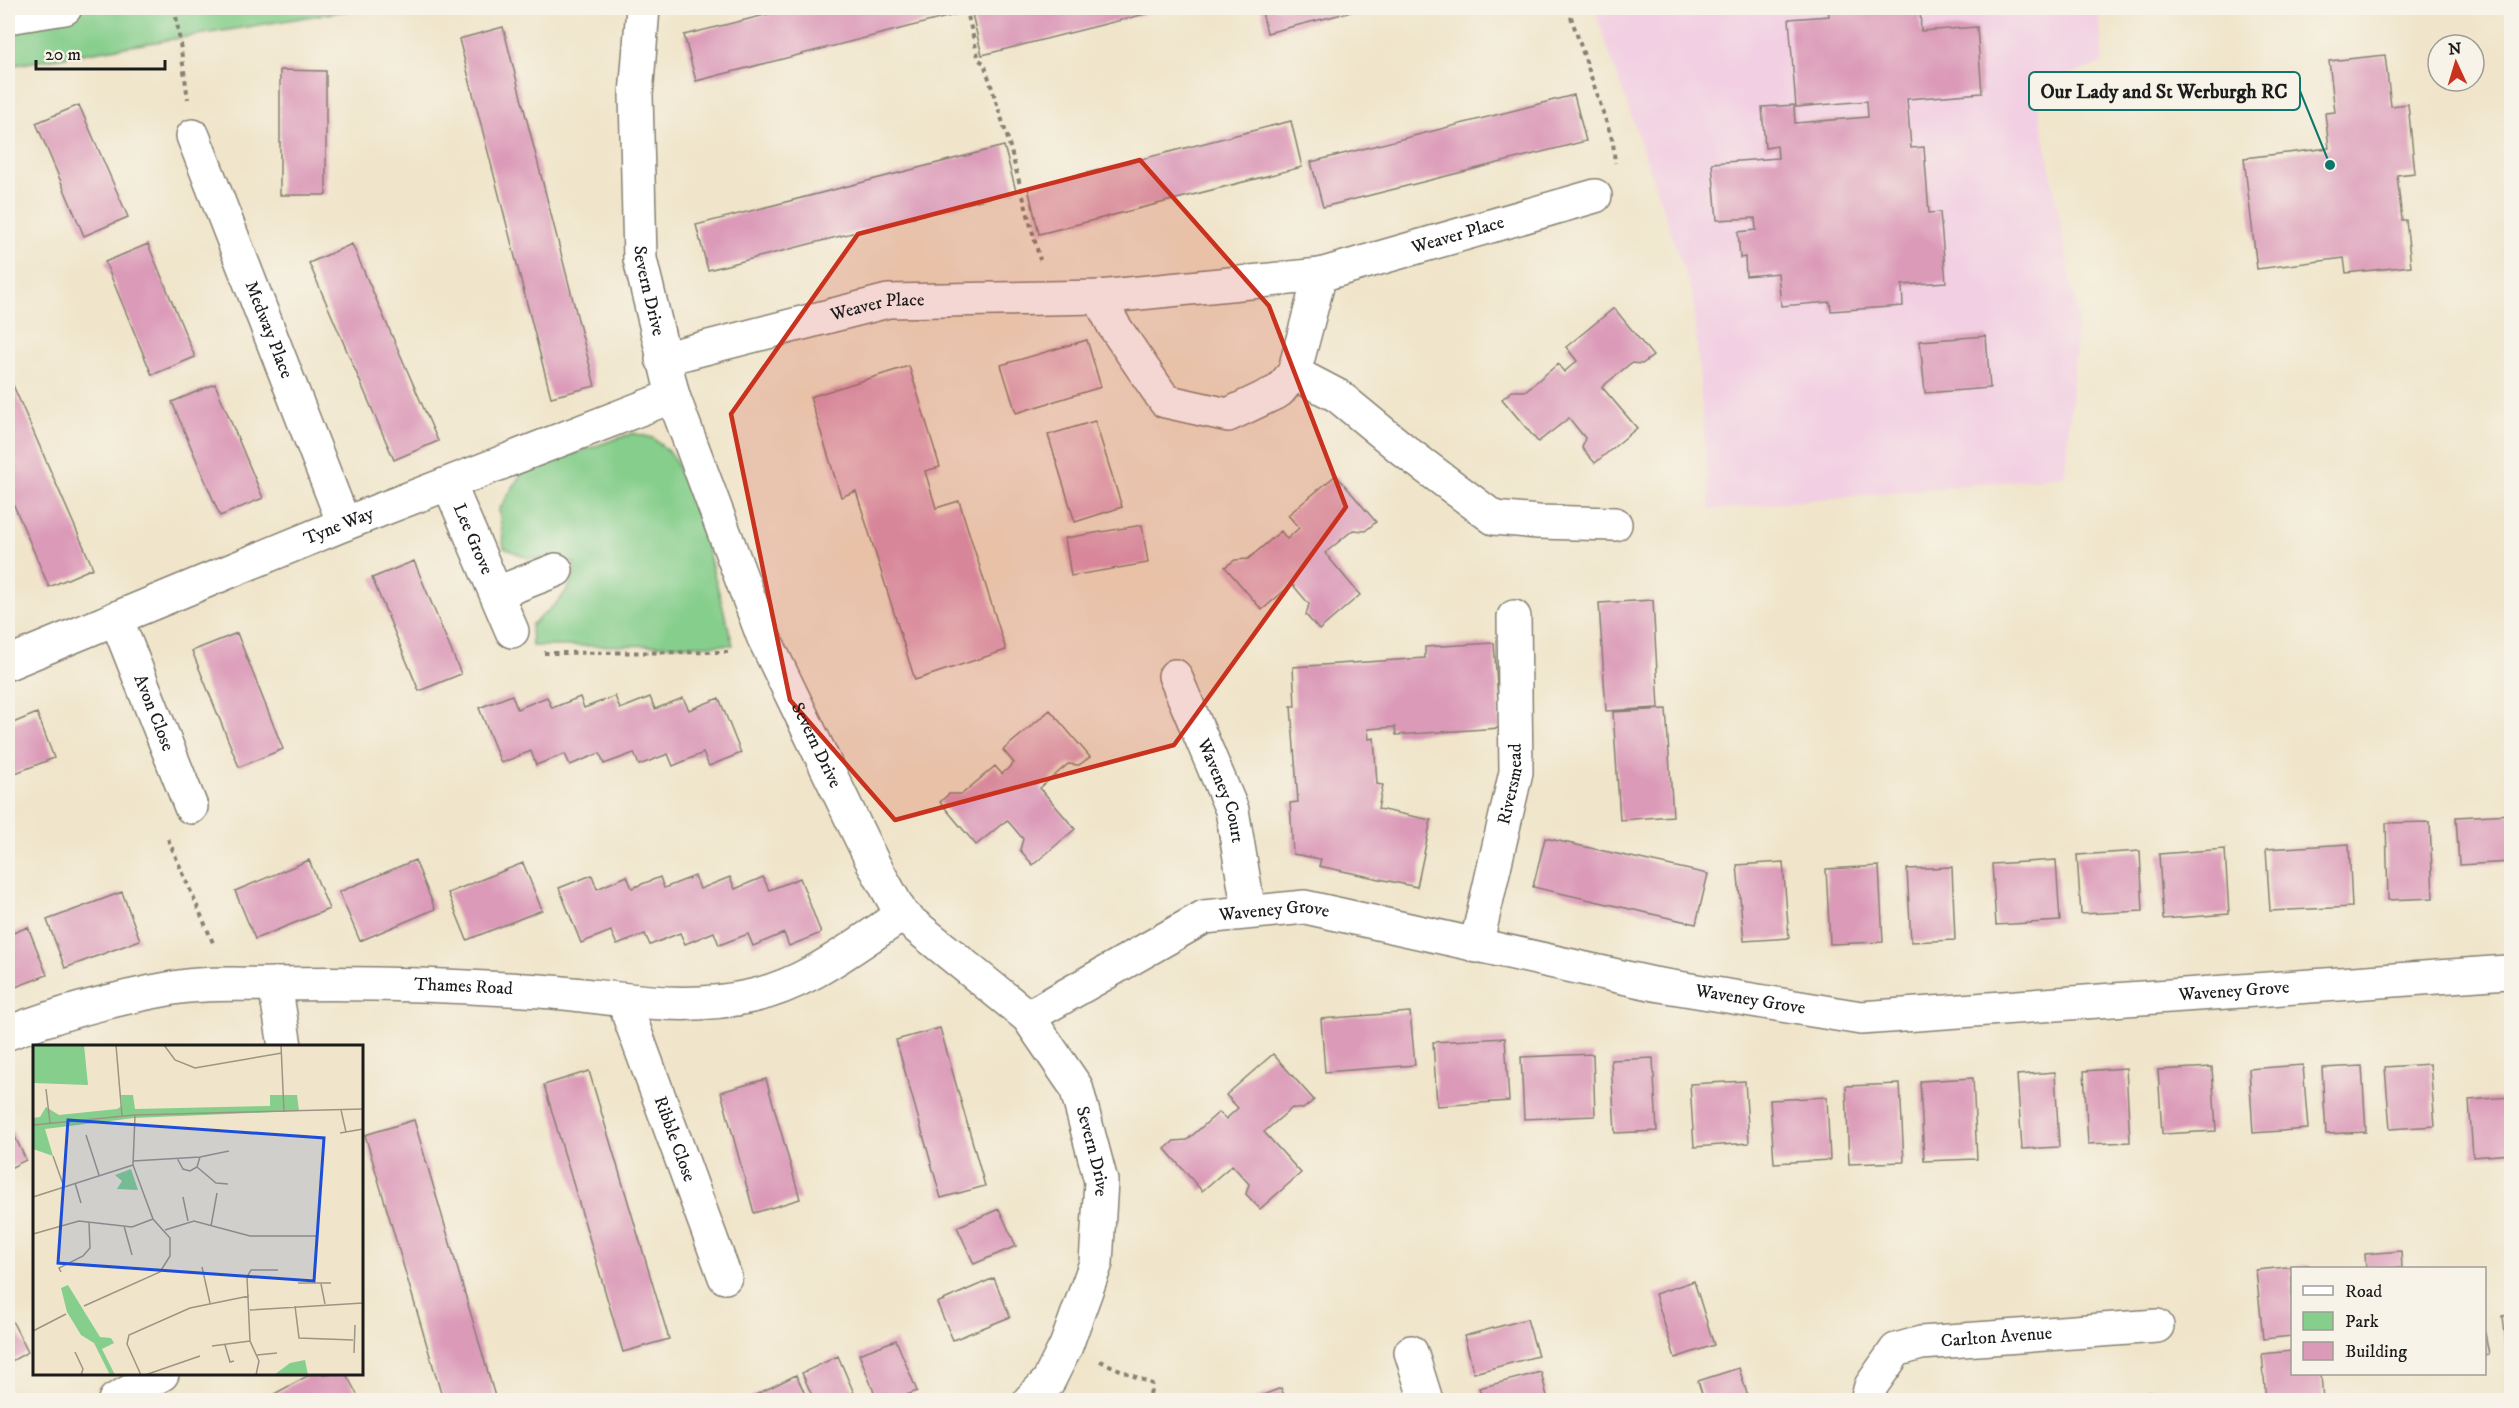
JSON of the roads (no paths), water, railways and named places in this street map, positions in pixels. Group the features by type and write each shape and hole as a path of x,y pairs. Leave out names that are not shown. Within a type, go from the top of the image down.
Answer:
{"street":[{"path":"8,17 64,8"},
{"name":"Severn Drive","path":"643,8 636,95 640,259 662,359 673,396 771,651 874,865 902,915 1028,1017 1076,1087 1101,1181 1096,1263 1066,1346 1048,1382 1030,1401"},
{"name":"Medway Place","path":"193,136 344,524"},
{"name":"Weaver Place","path":"662,359 888,302 1099,297 1320,275 1595,196"},
{"path":"1099,297 1114,326 1166,400 1228,415 1279,391 1294,374 1320,275"},
{"path":"1294,374 1338,396 1406,452 1494,518 1538,522 1615,524"},
{"name":"Tyne Way","path":"9,658 116,618 344,524 673,396"},
{"name":"Lee Grove","path":"449,484 512,631"},
{"name":"Lee Grove","path":"496,593 556,570"},
{"name":"Riversmead","path":"1476,946 1516,772 1514,617"},
{"name":"Avon Close","path":"116,618 191,807"},
{"name":"Waveney Court","path":"1175,676 1232,810 1249,912"},
{"name":"Waveney Grove","path":"1028,1017 1204,917 1305,907 1654,984 1861,1018 2507,972"},
{"name":"Thames Road","path":"8,1033 47,1018 175,988 231,984 541,991 624,1002 700,1004 753,996 806,977 902,915"},
{"path":"275,984 285,1045"},
{"name":"Ribble Close","path":"624,1002 725,1277"},
{"name":"Carlton Avenue","path":"1867,1401 1871,1386 1896,1350 1921,1343 2157,1326"},
{"path":"1411,1352 1426,1401"},
{"path":"115,1401 160,1375"}],"place":[{"name":"Our Lady and St Werburgh RC","path":"2330,165"}]}
